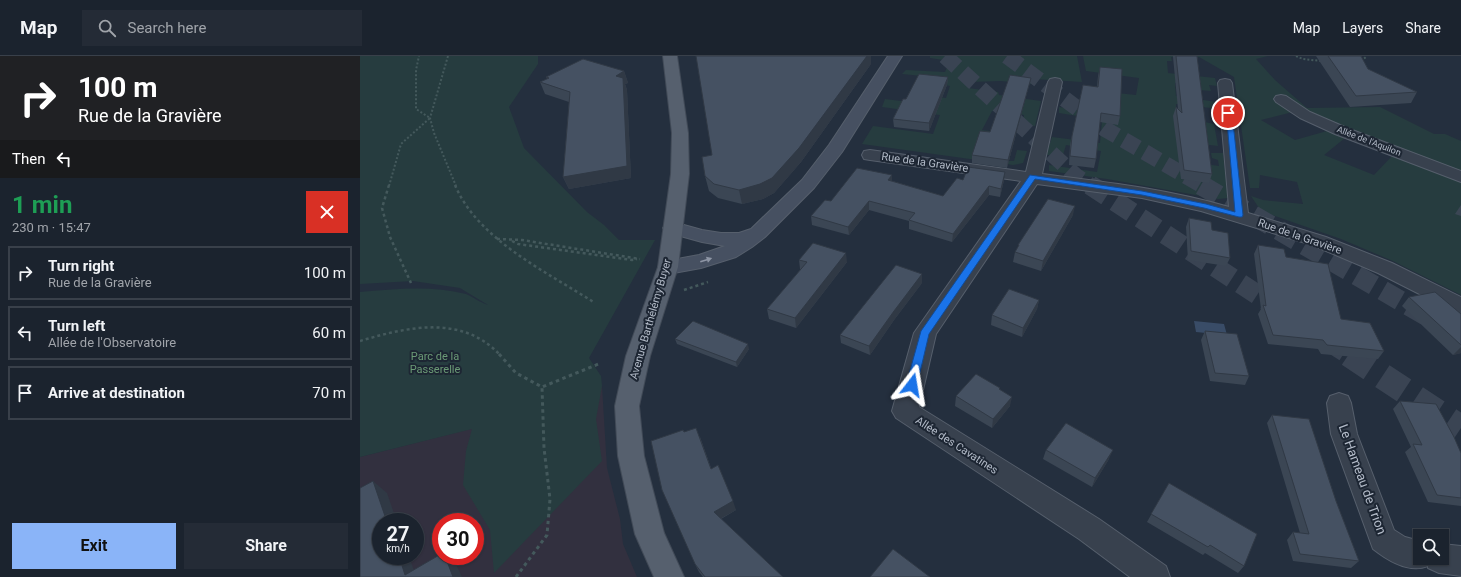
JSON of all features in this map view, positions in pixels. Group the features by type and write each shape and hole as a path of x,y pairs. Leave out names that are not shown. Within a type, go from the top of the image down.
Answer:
{"main road":[{"name":"Avenue Barthélémy Buyer","path":"669,577 650,534 633,463 627,406 638,356 668,267 680,174 680,133 670,56"},
{"path":"668,267 701,261 729,252 745,243 758,233 808,184 836,148 895,56"},
{"path":"673,228 708,238 728,240 742,240 758,233"}],"street":[{"name":"Allée des Cavatines","path":"1055,82 1033,177 924,333 905,411 1089,529 1155,577"},
{"path":"1225,83 1239,215"},
{"name":"Allée de l'Aquilon","path":"1281,99 1305,115 1341,131 1461,177"},
{"name":"Rue de la Gravière","path":"870,155 1142,193 1206,206 1319,241 1385,268 1461,306"},
{"name":"Le Hameau de Trion","path":"1339,403 1344,434 1384,539 1398,550 1413,553"},
{"path":"1449,559 1461,561"}],"path":[{"path":"419,56 416,70 416,109 430,118"},
{"path":"448,56 430,118 434,133 460,196 486,230 497,239 556,280 595,303"},
{"path":"1296,56 1303,59 1326,61"},
{"path":"1356,64 1367,56"},
{"path":"411,283 390,237 382,208 401,144 430,118"},
{"path":"497,239 511,240 518,244 632,260 639,259"},
{"path":"360,341 396,330 424,326 449,328 472,335 494,349 514,371 542,387"},
{"path":"542,387 601,363"},
{"path":"516,577 547,535 550,499 544,448 542,387"}],"shaded area":[{"path":"602,386 607,468 620,519 623,544 637,577 360,577 360,457 549,409"}],"green space":[{"name":"Parc de la Passerelle","path":"360,56 538,56 538,64 509,107 524,148 587,212 604,225 619,240 655,240 589,358 601,376 602,386 596,419 602,461 494,573 490,530 484,520 484,513 480,513 463,485 466,451 472,429 360,457 360,292 413,288 440,289 466,294 488,305 460,288 413,281 360,284"},
{"path":"930,56 1077,56 1082,82 1034,79 1031,84 1001,81 970,82 968,88 998,92 999,95 1041,101 1035,126 1023,125 1024,115 992,111 982,130 1015,134 1009,161 1014,161 1017,150 1027,151 1023,163 1013,165 862,144 873,126 933,134 940,115 882,107 885,99 925,104 930,96 946,98 950,86 940,84 943,78 902,74 906,70 945,72 950,61 930,58"},
{"path":"1083,56 1268,56 1256,59 1275,80 1307,108 1380,107 1434,134 1445,134 1461,141 1461,170 1457,172 1301,110 1261,120 1295,140 1327,131 1345,138 1324,155 1374,175 1392,156 1461,181 1461,295 1393,261 1341,239 1261,211 1251,196 1263,200 1303,204 1297,182 1260,175 1259,188 1250,188 1234,77 1199,57 1192,59 1171,57 1172,61 1167,61 1168,73 1215,78 1217,86 1209,85 1211,91 1199,90 1199,85 1175,83 1176,96 1217,102 1219,109 1176,104 1177,118 1214,124 1218,146 1202,144 1181,179 1207,183 1205,164 1219,166 1218,160 1212,158 1211,153 1223,153 1228,198 1218,199 1107,179 1049,171 1049,165 1097,172 1101,151 1066,145 1063,155 1046,155 1052,137 1100,143 1102,120 1059,113 1059,107 1107,113 1107,92 1136,95 1139,78 1086,71"}],"water":[{"path":"1194,321 1224,324 1227,335 1196,332"}],"building":[{"path":"696,56 867,56 799,148 772,178 760,184 739,190 714,184 705,176 702,157 712,155"},
{"path":"1176,56 1197,56 1212,174 1184,170 1176,107 1182,113"},
{"path":"1328,56 1361,56 1368,69 1417,92 1356,96"},
{"path":"583,59 624,71 616,76 623,78 627,166 563,177 570,92 540,82 549,78 546,77"},
{"path":"1100,67 1122,69 1120,116 1101,113 1096,159 1070,156 1072,136 1083,85 1098,87"},
{"path":"919,74 948,77 929,123 893,119 903,99 906,99"},
{"path":"1010,75 1031,78 1008,160 972,155 980,131 990,132"},
{"path":"968,167 1005,172 1001,189 989,186 953,234 909,220 915,213 869,201 848,227 811,216 825,200 831,201 857,168 892,175 888,180 943,196 957,178 963,180"},
{"path":"1048,199 1075,206 1043,261 1015,252 1018,245"},
{"path":"1189,218 1211,222 1212,230 1228,233 1230,258 1191,251"},
{"path":"813,243 846,253 795,318 767,309 807,262 799,260"},
{"path":"1258,245 1284,249 1286,257 1328,264 1341,319 1370,323 1384,351 1327,345 1323,340 1273,335 1263,305 1266,306"},
{"path":"896,265 922,274 869,346 840,335"},
{"path":"1009,289 1039,300 1023,328 992,315"},
{"path":"1435,292 1461,314 1461,345 1409,297"},
{"path":"693,321 748,344 736,362 675,339"},
{"path":"1205,331 1237,334 1249,376 1215,373"},
{"path":"976,374 1012,397 993,419 956,396"},
{"path":"1400,401 1436,404 1461,453 1461,498 1437,495 1413,444 1422,445"},
{"path":"1272,415 1309,419 1336,501 1359,561 1300,554 1293,532 1309,534"},
{"path":"1066,423 1113,450 1095,478 1046,450"},
{"path":"696,428 711,469 718,465 733,501 714,512 783,577 705,577 695,564 662,490 651,441 683,430 684,432"},
{"path":"373,481 384,513 372,513 372,565 402,565 405,575 432,559 432,565 448,565 453,577 360,577 360,488"},
{"path":"1169,483 1257,534 1244,566 1210,545 1208,547 1151,514"},
{"path":"893,549 930,577 870,577"}],"tunnel":[{"path":"945,56 1076,176 1091,186"},
{"path":"1007,56 1105,129 1203,186"},
{"path":"1090,185 1284,312"},
{"path":"1201,185 1461,336"},
{"path":"1328,341 1350,355"},
{"path":"1349,354 1461,428"}],"route":[{"path":"912,385 924,333 1033,177 1142,193 1206,206 1239,215 1228,113"}]}
